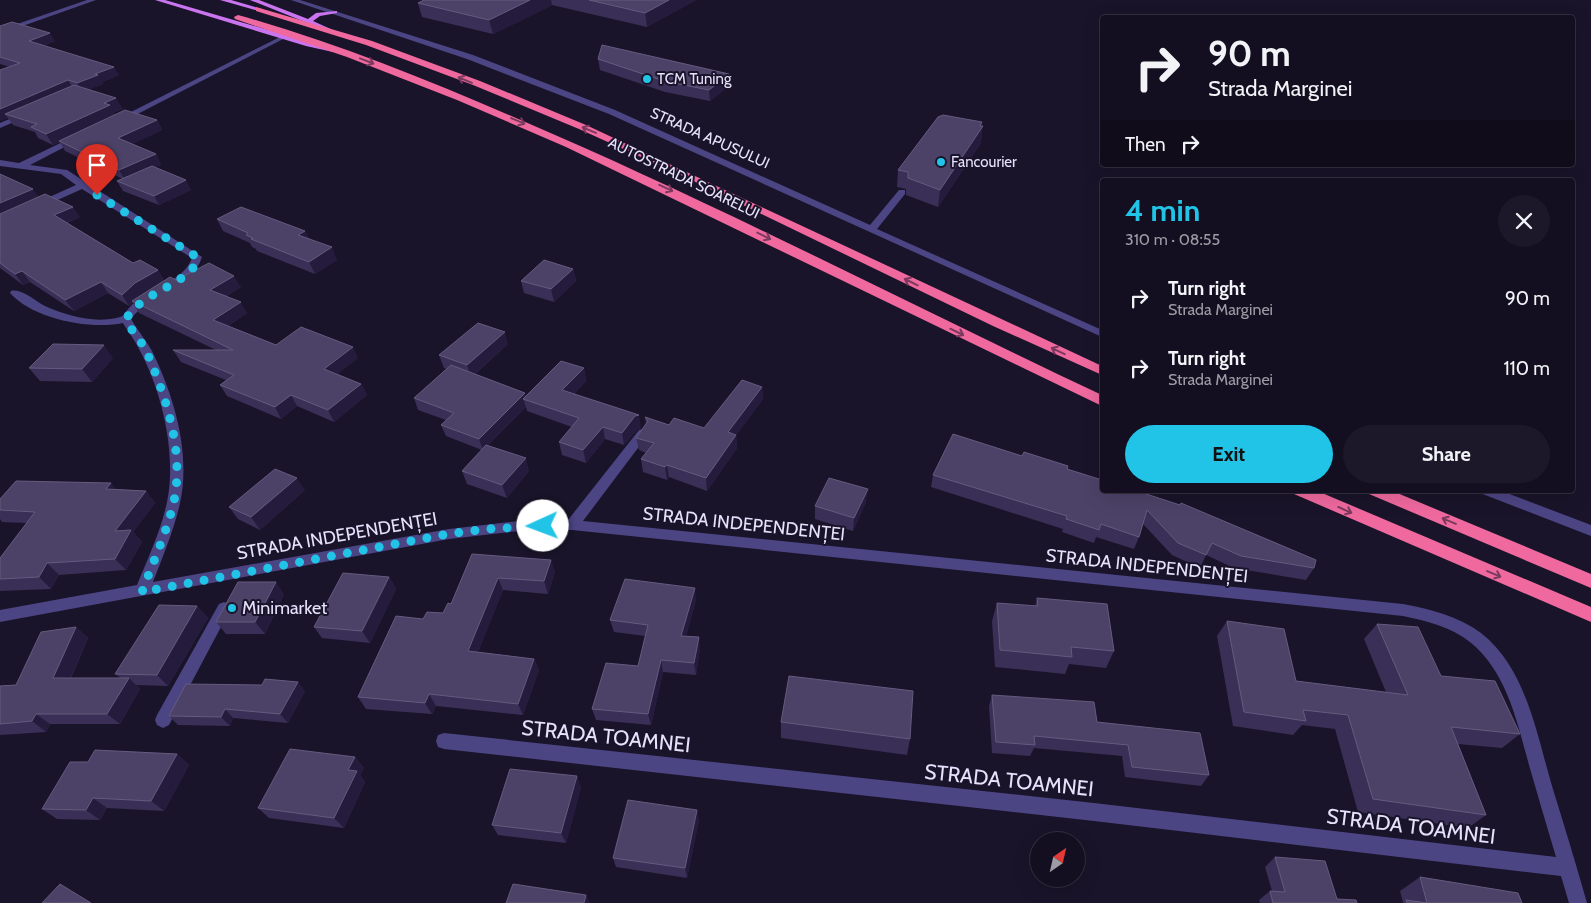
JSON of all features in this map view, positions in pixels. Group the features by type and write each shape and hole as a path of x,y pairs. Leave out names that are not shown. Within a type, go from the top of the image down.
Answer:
{"highway":[{"name":"AUTOSTRADA SOARELUI","path":"259,9 332,31 450,74 590,130 1100,370"},
{"name":"AUTOSTRADA SOARELUI","path":"238,17 342,52 487,108 635,173 896,303 1100,399"},
{"path":"1307,493 1591,615"},
{"path":"1382,493 1591,581"}],"main road":[{"path":"158,0 342,52"},
{"path":"186,0 238,17"},
{"path":"223,0 259,9"},
{"path":"253,0 332,31"},
{"path":"310,21 318,14 334,12"}],"street":[{"path":"0,32 93,0"},
{"name":"STRADA APUSULUI","path":"294,0 444,48 547,86 706,153 1100,333"},
{"path":"112,123 284,37"},
{"path":"0,126 34,111"},
{"path":"20,166 87,134"},
{"path":"0,163 64,172 82,186 197,257 197,262 190,271 139,302 130,311 126,320"},
{"path":"30,209 82,186"},
{"path":"871,230 902,192"},
{"path":"14,293 36,307 58,315 106,324 126,320"},
{"path":"126,320 148,355 170,419 176,451 174,501 142,592"},
{"path":"572,525 644,433"},
{"path":"1493,493 1591,531"},
{"name":"STRADA INDEPENDENȚEI","path":"0,616 486,529 572,525 1429,614 1454,623 1482,642 1499,661 1519,703 1578,903"},
{"path":"163,720 243,572"},
{"name":"STRADA TOAMNEI","path":"444,741 1114,814 1568,868"}],"building":[{"path":"424,0 530,0 489,20 418,3"},
{"path":"589,0 669,0 645,13"},
{"path":"12,22 50,33 29,41 114,67 77,83 68,80 0,109 0,70 20,63 0,57 0,26"},
{"path":"602,45 729,74 709,90 664,81 598,59"},
{"path":"74,85 116,98 104,103 110,105 46,134 31,127 37,124 5,114"},
{"path":"125,110 157,120 118,138 156,154 119,170 59,141"},
{"name":"Fancourier","path":"943,115 982,122 980,126 983,126 940,190 908,178 908,172 898,170 938,117"},
{"path":"152,166 186,180 154,196 117,181"},
{"path":"0,174 33,189 0,203"},
{"path":"45,194 73,207 54,215 133,263 140,260 158,270 135,283 122,295 101,282 65,300 22,271 15,274 0,263 0,214"},
{"path":"241,207 305,231 298,235 332,247 309,262 251,239 253,238 246,235 248,233 217,219"},
{"path":"544,260 573,269 551,289 521,281"},
{"path":"209,263 234,276 210,290 241,302 213,320 276,345 301,327 353,347 324,369 361,384 328,410 291,395 275,407 220,385 234,375 173,350 233,350 132,301 170,277 176,280"},
{"path":"478,323 505,332 467,365 439,355"},
{"path":"53,344 104,345 82,369 29,368"},
{"path":"561,361 584,368 562,390 639,415 635,416 622,433 603,427 583,450 559,442 579,418 523,399"},
{"path":"451,365 525,393 479,439 441,425 454,413 414,398"},
{"path":"742,380 762,387 728,432 736,435 706,478 667,465 665,467 641,459 654,443 636,438 648,421 645,417 669,425 674,418 704,428"},
{"path":"953,434 1022,456 1024,452 1068,466 1067,469 1100,479 1100,493 1143,493 1180,505 1181,503 1316,560 1314,568 1241,556 1212,543 1206,555 1178,543 1147,510 1139,537 1101,524 1099,530 1066,519 1067,516 933,475"},
{"path":"486,445 526,458 502,485 462,471"},
{"path":"275,469 297,478 251,517 229,507"},
{"path":"829,478 868,489 854,518 815,506"},
{"path":"16,481 111,483 106,489 146,491 115,531 131,530 115,559 47,563 39,577 0,579 0,558 35,512 0,510 0,499"},
{"path":"472,554 551,560 544,581 498,578 468,651 534,659 518,704 429,694 425,703 358,697 396,616 423,619 427,612 443,613 448,603 451,604"},
{"path":"343,573 389,577 362,631 314,627"},
{"path":"625,579 695,588 681,636 699,637 694,663 661,660 648,714 592,709 606,663 638,666 648,625 610,620"},
{"path":"238,582 276,582 255,622 216,622"},
{"path":"1037,598 1107,604 1114,651 1071,647 1072,657 1000,650 997,603 1038,606"},
{"path":"159,605 197,606 157,675 115,674"},
{"path":"1227,621 1284,629 1296,681 1408,695 1377,624 1418,627 1441,676 1495,681 1520,734 1451,727 1486,815 1373,799 1348,715 1303,710 1306,721 1244,712"},
{"path":"76,627 53,678 129,678 107,714 36,714 32,721 0,724 0,686 16,685 41,632"},
{"path":"789,676 913,691 910,739 781,722"},
{"path":"265,679 298,682 280,714 225,709 221,717 169,716 186,684 262,685"},
{"path":"992,695 1094,702 1097,722 1200,733 1209,775 1132,767 1128,745 1034,736 1035,745 996,742"},
{"path":"290,749 355,757 348,770 357,771 334,818 258,808"},
{"path":"95,750 177,754 151,801 93,798 86,810 42,809 70,762 88,762"},
{"path":"510,769 577,776 561,833 492,825"},
{"path":"628,800 697,810 685,868 613,858"},
{"path":"1275,857 1325,861 1337,899 1356,900 1357,903 1273,903 1270,891 1285,892"},
{"path":"1420,877 1518,893 1522,903 1427,903"},
{"path":"60,884 91,903 42,903"},
{"path":"513,884 586,895 584,903 506,903"},
{"path":"1406,900 1427,903 1407,903"}],"place":[{"name":"TCM Tuning","path":"647,79"},
{"name":"Fancourier","path":"941,162"},
{"name":"Minimarket","path":"232,608"}],"route":[{"path":"97,195 188,249 197,257 194,267 176,281 139,302 130,311 126,320 148,355 170,419 176,451 174,501 142,592 448,534 486,529 543,526"}]}
